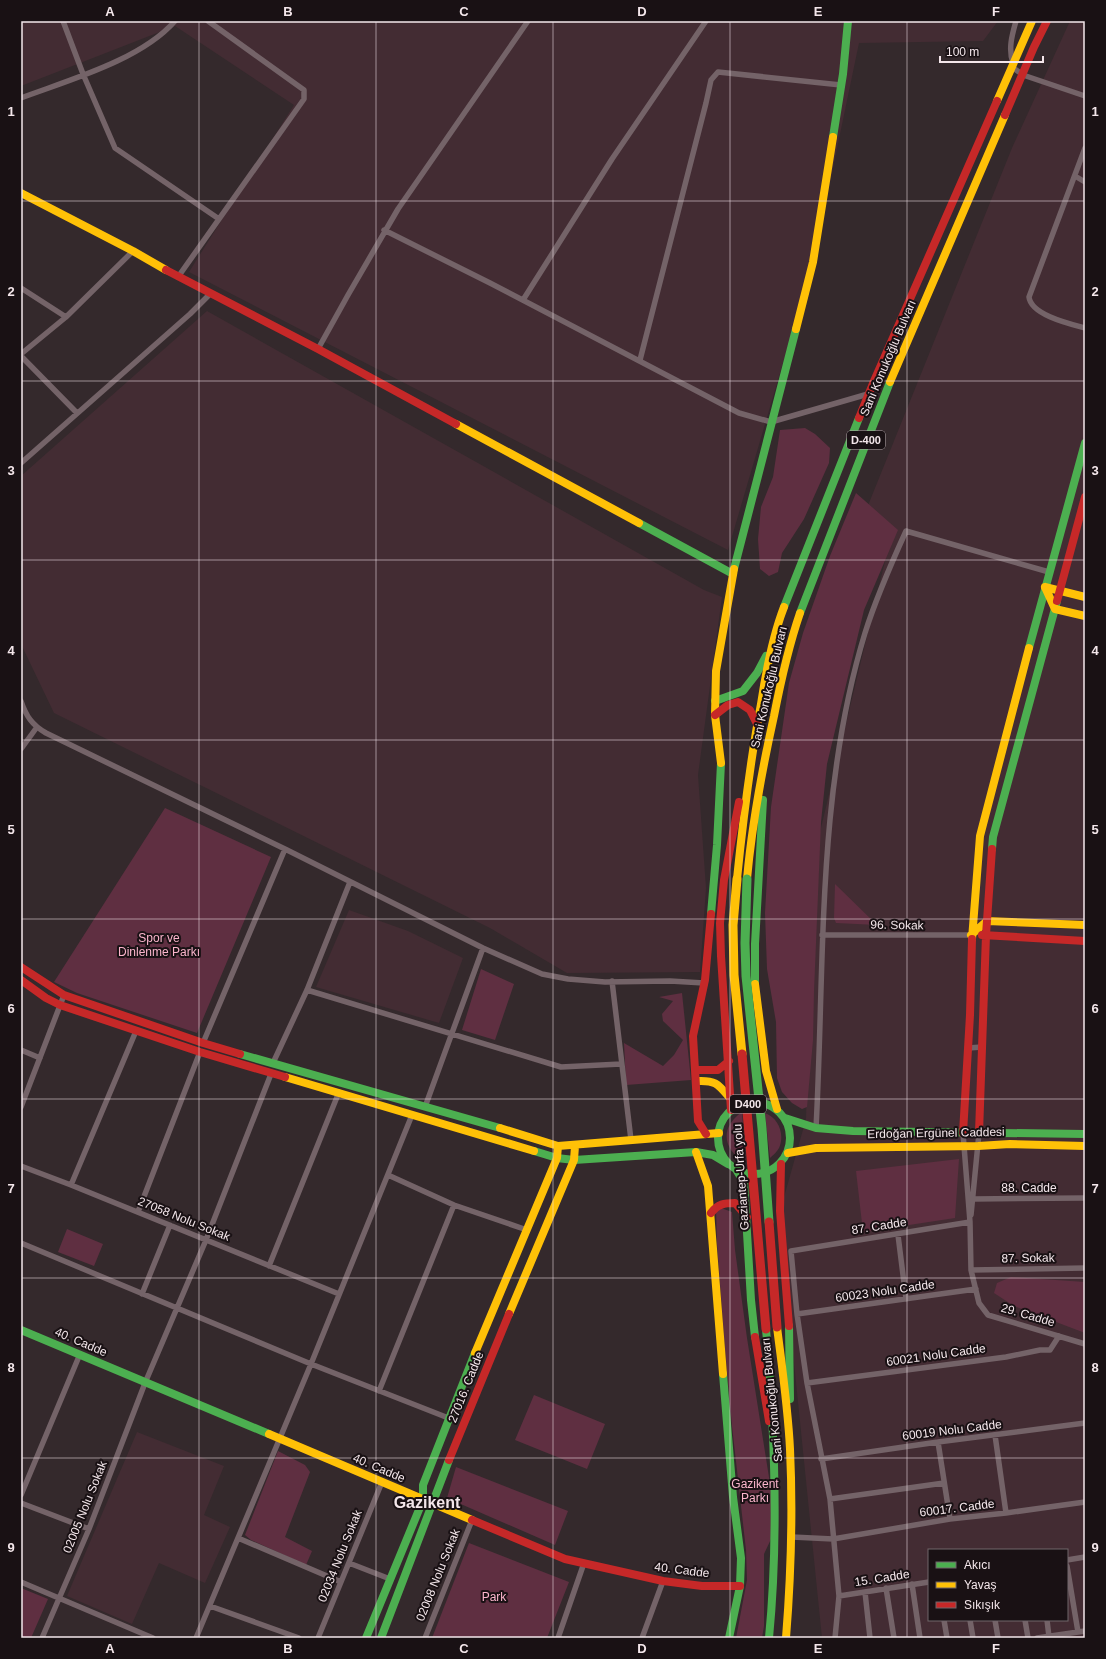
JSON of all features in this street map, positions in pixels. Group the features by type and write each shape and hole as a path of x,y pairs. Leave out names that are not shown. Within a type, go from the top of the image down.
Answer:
{"main road":[{"path":"706,1134 698,1121 697,1081 693,1036 704,983 708,953 717,845 720,774 715,715 716,671 733,574 813,262 841,85 848,21"},
{"name":"Sani Konukoğlu Bulvarı","path":"737,879 745,806 757,724 772,646 782,612 869,394 988,125 1012,65 1032,21"},
{"name":"Sani Konukoğlu Bulvarı","path":"747,879 750,848 767,747 789,645 804,598 887,388 1047,21"},
{"path":"21,193 133,251 178,277 318,349 733,574"},
{"path":"963,1133 970,1015 971,935 980,836 1049,572 1085,443"},
{"path":"979,1134 986,935 993,837 1085,497"},
{"path":"1045,587 1085,597"},
{"path":"1045,587 1055,608 1085,616"},
{"path":"715,701 743,691 757,673 772,646"},
{"path":"715,715 728,705 738,702 748,707 757,724"},
{"path":"731,1110 721,948 721,908 728,854 755,736"},
{"path":"767,747 756,913 755,974 761,1038 766,1071 777,1109"},
{"name":"Gaziantep-Urfa yolu","path":"737,879 733,925 734,975 748,1109 766,1329"},
{"name":"Gaziantep-Urfa yolu","path":"747,879 745,943 746,976 762,1128 777,1327"},
{"path":"971,935 987,921 1085,925"},
{"path":"971,935 1085,940"},
{"path":"21,967 64,995 203,1043 558,1146 574,1146 719,1133"},
{"path":"21,980 46,998 60,1005 136,1031 271,1074 339,1092 557,1158 574,1160 696,1152 713,1155 728,1164 737,1171 744,1182 751,1300 757,1356 774,1450"},
{"path":"696,1070 713,1071 723,1069 729,1061"},
{"path":"697,1081 713,1081 717,1083 729,1096"},
{"path":"728,1164 721,1154 718,1142 723,1120 731,1110 736,1106 754,1102 766,1104 777,1109 785,1118 790,1129 791,1141 788,1153 781,1164 772,1171 760,1175 737,1171"},
{"path":"785,1118 816,1128 900,1133 1085,1134"},
{"name":"Erdoğan Ergünel Caddesi","path":"788,1153 816,1148 978,1146 1010,1144 1085,1146"},
{"name":"27016. Cadde","path":"366,1638 423,1500 423,1485 499,1294 557,1158 558,1146"},
{"name":"27016. Cadde","path":"381,1638 404,1584 432,1504 489,1361 574,1160 574,1146"},
{"path":"696,1152 708,1186 711,1213 733,1497 741,1558 740,1586 729,1638"},
{"path":"781,1164 780,1211 790,1334 791,1373 788,1420"},
{"path":"711,1213 715,1207 721,1203 735,1203 747,1217"},
{"name":"Sani Konukoğlu Bulvarı","path":"777,1327 788,1420 792,1537 790,1599 786,1638"},
{"name":"Sani Konukoğlu Bulvarı","path":"766,1329 773,1401 774,1450 777,1480 774,1598 770,1638"},
{"name":"40. Cadde","path":"21,1330 565,1559 584,1562 663,1581 702,1586 740,1586"}],"street":[{"path":"63,21 83,74 115,148 219,219"},
{"path":"21,98 125,57 165,32 175,21"},
{"path":"178,277 304,99 304,90 208,21"},
{"path":"318,349 384,230 528,21"},
{"path":"523,300 612,159 706,21"},
{"path":"1016,21 1011,44 1012,65 1023,75 1085,96"},
{"path":"640,360 711,80 718,72 841,85"},
{"path":"1085,148 1029,297 1033,307 1044,314 1085,328"},
{"path":"1075,176 1085,182"},
{"path":"384,230 640,360 740,413 771,422 869,394"},
{"path":"77,414 21,355 66,316 133,251"},
{"path":"21,288 66,316"},
{"path":"21,463 190,314 211,293"},
{"path":"816,1128 822,935 833,798 844,720 865,633 883,583 906,531 1049,572"},
{"path":"21,701 26,716 37,727 64,742 285,849 483,948 542,974 568,979 704,983"},
{"path":"21,749 37,727"},
{"path":"203,1043 285,849"},
{"path":"274,1063 307,990 350,882"},
{"name":"96. Sokak","path":"822,935 971,935"},
{"path":"425,1107 483,948"},
{"path":"612,981 631,1140"},
{"path":"307,990 561,1067 621,1064"},
{"path":"21,1107 64,995"},
{"path":"71,1184 136,1031"},
{"path":"968,1048 982,1047"},
{"path":"21,1050 40,1058"},
{"path":"138,1212 200,1052"},
{"name":"02005 Nolu Sokak","path":"42,1638 89,1529 145,1383 206,1240 271,1074"},
{"path":"269,1266 339,1092"},
{"path":"196,1638 311,1364 412,1115"},
{"path":"963,1133 970,1222"},
{"path":"970,1222 974,1199 979,1134"},
{"name":"27058 Nolu Sokak","path":"21,1166 71,1184 339,1294"},
{"path":"388,1175 454,1205 527,1230"},
{"name":"88. Cadde","path":"974,1199 1085,1198"},
{"path":"379,1391 454,1205"},
{"name":"87. Cadde","path":"797,1314 791,1251 898,1235 970,1222"},
{"name":"29. Cadde","path":"970,1222 971,1270 979,1303 988,1314 1085,1344"},
{"path":"142,1294 170,1225"},
{"path":"898,1235 906,1299"},
{"path":"21,1243 311,1364 450,1419"},
{"name":"87. Sokak","path":"971,1270 1085,1268"},
{"name":"60023 Nolu Cadde","path":"797,1314 976,1289"},
{"path":"797,1314 807,1383 830,1499 839,1596 835,1638"},
{"name":"60021 Nolu Cadde","path":"807,1383 1006,1357 1040,1350 1050,1350 1059,1336"},
{"path":"21,1495 80,1354"},
{"name":"60019 Nolu Cadde","path":"821,1459 1085,1423"},
{"path":"995,1435 1006,1513"},
{"path":"938,1442 950,1519"},
{"name":"02034 Nolu Sokak","path":"318,1638 382,1482"},
{"path":"830,1499 944,1483"},
{"name":"60017. Cadde","path":"792,1537 833,1539 950,1519 1085,1502"},
{"path":"21,1503 89,1529"},
{"name":"02008 Nolu Sokak","path":"425,1638 472,1520"},
{"path":"238,1538 341,1582"},
{"path":"1068,1560 1085,1557"},
{"path":"349,1562 390,1579"},
{"path":"558,1638 584,1562"},
{"path":"1068,1572 1078,1632"},
{"path":"642,1638 663,1581"},
{"path":"21,1582 151,1638"},
{"name":"15. Cadde","path":"839,1596 928,1582"},
{"path":"912,1584 920,1638"},
{"path":"886,1588 894,1638"},
{"path":"865,1592 870,1638"},
{"path":"210,1606 297,1638"},
{"path":"944,1621 947,1638"},
{"path":"970,1621 973,1638"},
{"path":"995,1621 998,1638"},
{"path":"1025,1621 1028,1638"},
{"path":"1047,1621 1049,1637"},
{"path":"1037,1638 1085,1631"}],"shaded area":[{"path":"21,21 998,21 983,41 859,43 815,254 728,550 189,272 294,105 175,26 21,86"},
{"path":"1070,21 1085,21 1085,1638 822,1638 779,1215 806,1119 814,857 886,557 867,508 1012,148"},
{"path":"207,311 704,590 722,597 698,775 706,888 700,972 567,973 490,928 54,713 21,644 21,476"},
{"path":"349,910 408,931 463,958 439,1023 316,987"},
{"path":"137,1432 224,1466 204,1515 230,1527 205,1583 159,1563 132,1624 67,1596"}],"green space":[{"path":"805,428 815,434 830,448 829,463 804,519 782,553 778,572 769,576 760,569 758,539 761,507 773,477 780,430"},
{"path":"856,493 898,530 864,610 827,764 821,822 813,1040 807,1107 802,1109 792,1103 782,1092 777,1078 776,1022 767,969 765,913 771,807 789,683 803,633 830,556"},
{"name":"Spor ve Dinlenme Parkı","path":"165,808 271,857 197,1033 77,993 54,982"},
{"path":"835,884 877,925 836,923 834,918"},
{"path":"481,969 514,984 495,1040 462,1030"},
{"path":"682,993 691,1080 626,1085 624,1043 663,1066 674,1055 683,1040 663,1021 662,1014 673,1001 659,997"},
{"path":"742,1112 746,1163 732,1152 727,1139 727,1132 730,1125"},
{"path":"765,1113 774,1119 780,1128 781,1133 781,1143 779,1148 770,1158"},
{"path":"959,1159 955,1218 863,1232 856,1171"},
{"name":"Gazikent Parkı","path":"721,1208 732,1212 735,1250 747,1338 771,1490 771,1539 764,1554 764,1626 762,1638 736,1638 747,1580 746,1550 732,1426 717,1244 716,1209"},
{"path":"67,1229 103,1244 94,1266 58,1252"},
{"path":"1011,1277 1085,1282 1085,1333 1014,1306 994,1293 997,1283"},
{"path":"534,1395 605,1424 587,1469 515,1440"},
{"path":"278,1451 305,1465 310,1472 285,1537 312,1551 306,1565 251,1540 245,1535"},
{"path":"456,1467 568,1511 555,1545 447,1498"},
{"name":"Park","path":"469,1543 569,1582 547,1638 432,1638"},
{"path":"21,1588 48,1599 31,1638 21,1638"}],"traffic: fast":[{"path":"833,137 843,74 848,21"},
{"path":"734,569 796,329"},
{"path":"800,613 890,382"},
{"path":"784,607 859,418"},
{"path":"1029,648 1085,443"},
{"path":"639,523 733,574"},
{"path":"992,849 993,837 1057,601"},
{"path":"715,701 743,691 757,673 766,656"},
{"path":"711,914 717,845 721,763"},
{"path":"755,984 755,944 763,800"},
{"path":"747,879 745,943 746,976 762,1128 769,1222"},
{"path":"240,1054 500,1128"},
{"path":"747,1102 761,1102 768,1104 780,1112 788,1124 790,1138 788,1152 780,1164 768,1172 761,1174 747,1174 740,1172 728,1164 720,1152 718,1145 718,1131 720,1124 728,1112 740,1104 747,1102"},
{"path":"785,1118 816,1128 853,1131 1085,1134"},
{"path":"534,1151 557,1158 574,1160 696,1152 713,1155 728,1164"},
{"path":"737,1171 744,1182 751,1300 755,1337"},
{"path":"789,1326 790,1399"},
{"path":"766,1329 772,1406 775,1484 774,1561 769,1638"},
{"path":"21,1330 269,1434"},
{"path":"366,1638 423,1500 423,1485 475,1353"},
{"path":"723,1374 733,1497 741,1558 740,1586 729,1638"},
{"path":"381,1638 449,1460"}],"traffic: slow":[{"path":"997,101 1032,21"},
{"path":"890,382 1005,115"},
{"path":"796,329 813,262 833,137"},
{"path":"21,193 133,251 166,270"},
{"path":"456,424 639,523"},
{"path":"721,763 715,715 716,671 734,569"},
{"path":"1045,587 1055,609 1085,616"},
{"path":"1045,587 1085,597"},
{"path":"737,879 750,769 765,679 773,643 784,607"},
{"path":"747,879 765,757 785,664 800,613"},
{"path":"972,939 980,836 1029,648"},
{"path":"737,879 733,925 734,975 742,1054"},
{"path":"971,935 987,921 1085,925"},
{"path":"755,984 766,1071 777,1109"},
{"path":"285,1077 534,1151"},
{"path":"697,1081 712,1082 722,1089 729,1097"},
{"path":"500,1128 558,1146 719,1133"},
{"path":"788,1153 816,1148 978,1146 1010,1144 1085,1146"},
{"path":"475,1353 557,1158 558,1146"},
{"path":"509,1314 574,1160 575,1146"},
{"path":"696,1152 708,1186 723,1374"},
{"path":"777,1327 788,1418 791,1473 791,1544 786,1638"},
{"path":"269,1434 472,1520"}],"traffic: jam":[{"path":"1005,115 1034,47 1047,21"},
{"path":"859,418 997,101"},
{"path":"166,270 318,349 456,424"},
{"path":"1057,601 1085,497"},
{"path":"715,715 728,705 738,702 750,710 757,724"},
{"path":"731,1110 720,923 724,880 739,802"},
{"path":"979,1133 986,935 992,849"},
{"path":"706,1134 698,1121 693,1036 705,980 711,914"},
{"path":"982,935 1085,941"},
{"path":"963,1133 970,1015 972,939"},
{"path":"21,967 64,995 203,1043 240,1054"},
{"path":"21,980 46,998 60,1005 200,1052 285,1077"},
{"path":"742,1054 766,1329"},
{"path":"696,1070 718,1070 729,1061"},
{"path":"781,1164 780,1211 789,1326"},
{"path":"711,1213 722,1205 735,1203 747,1217"},
{"path":"769,1222 777,1327"},
{"path":"449,1460 509,1314"},
{"path":"755,1337 769,1421"},
{"path":"472,1520 565,1559 663,1581 702,1586 740,1586"}],"district":[{"name":"Gazikent","path":"427,1502"}]}
